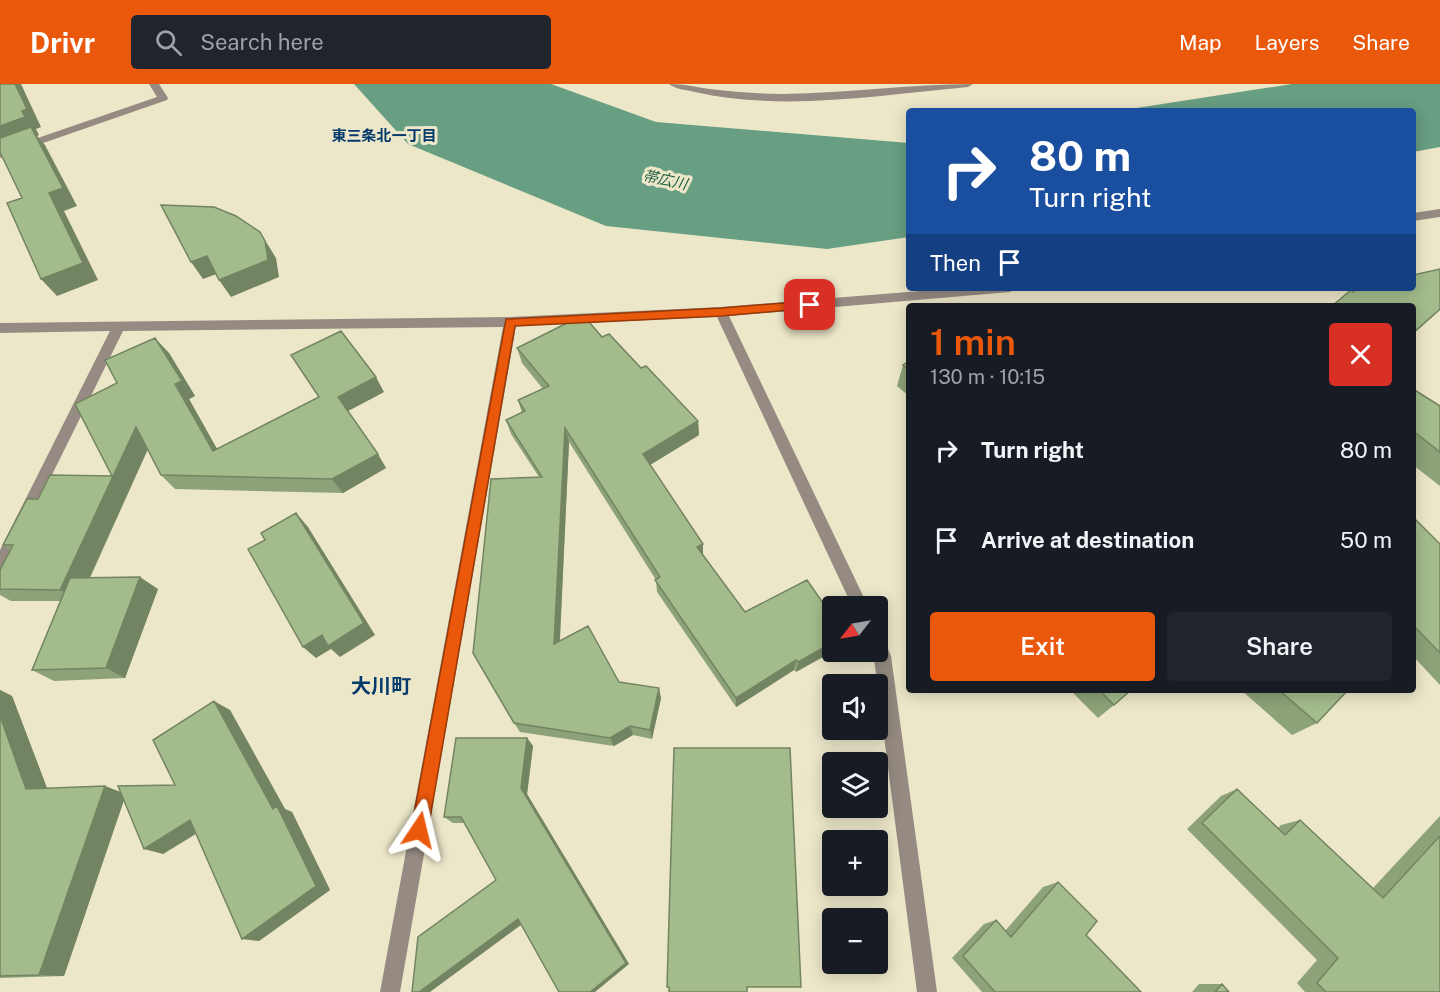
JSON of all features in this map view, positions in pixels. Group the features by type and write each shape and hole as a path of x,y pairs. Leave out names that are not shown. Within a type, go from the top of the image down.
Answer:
{"street":[{"path":"0,155 163,98 154,84"},
{"path":"674,84 751,97 840,94 968,84"},
{"path":"1416,217 1440,213"},
{"path":"0,328 510,322 721,312 974,291"},
{"path":"721,312 855,596"},
{"path":"390,992 510,322"},
{"path":"0,565 120,326"},
{"path":"884,662 927,992"}],"water":[{"name":"帯広川","path":"354,84 551,84 656,122 906,143 906,237 827,249 606,226 408,144"},
{"path":"1292,84 1440,84 1440,147 1416,151 1416,108 1136,108"}],"building":[{"path":"0,84 15,84 27,109 22,111 25,117 0,126"},
{"path":"31,127 63,188 49,193 83,263 41,279 7,203 22,198 0,152 0,138"},
{"path":"161,205 214,207 236,216 260,232 265,241 268,260 219,280 207,256 191,262"},
{"path":"1440,269 1440,309 1416,330 1416,303 1336,303 1350,291 1416,291 1416,274"},
{"path":"583,315 602,337 609,334 641,368 646,366 698,421 643,454 703,544 697,547 745,612 807,580 822,602 822,649 798,662 796,660 736,698 655,580 660,577 565,428 554,644 588,626 619,682 659,688 650,730 630,726 610,738 514,723 473,653 491,479 542,477 506,420 525,411 518,400 549,386 517,348"},
{"path":"341,331 376,377 338,397 378,454 332,479 161,475 136,427 60,590 0,589 0,570 13,545 3,545 27,499 38,499 50,475 112,476 75,404 117,383 105,360 155,338 182,381 175,384 213,451 319,397 291,355"},
{"path":"1416,391 1440,406 1440,452 1416,433"},
{"path":"296,513 364,623 328,646 322,635 303,647 248,549 265,540 261,533"},
{"path":"1416,520 1440,544 1440,653 1416,628"},
{"path":"140,577 106,668 32,670 70,578"},
{"path":"1102,693 1128,693 1114,705"},
{"path":"1282,693 1345,693 1317,723"},
{"path":"214,701 273,809 277,806 316,886 242,939 190,820 144,849 118,786 175,785 153,740"},
{"path":"0,716 26,789 105,786 39,975 0,976"},
{"path":"456,738 527,738 521,788 626,963 590,992 559,992 518,919 419,992 412,992 418,937 496,880 461,817 444,817"},
{"path":"674,748 790,748 801,987 747,987 747,992 669,992 669,987 667,987"},
{"path":"1237,789 1285,835 1300,820 1383,898 1440,836 1440,992 1326,992 1317,983 1338,958 1202,823"},
{"path":"1058,882 1097,921 1086,935 1141,992 995,992 963,956 996,920 1011,937"},
{"path":"1222,984 1229,992 1215,992"}],"district":[{"name":"東三条北一丁目","path":"384,136"},
{"name":"大川町","path":"381,686"}],"route":[{"path":"419,830 510,322 721,312 810,305"}]}
